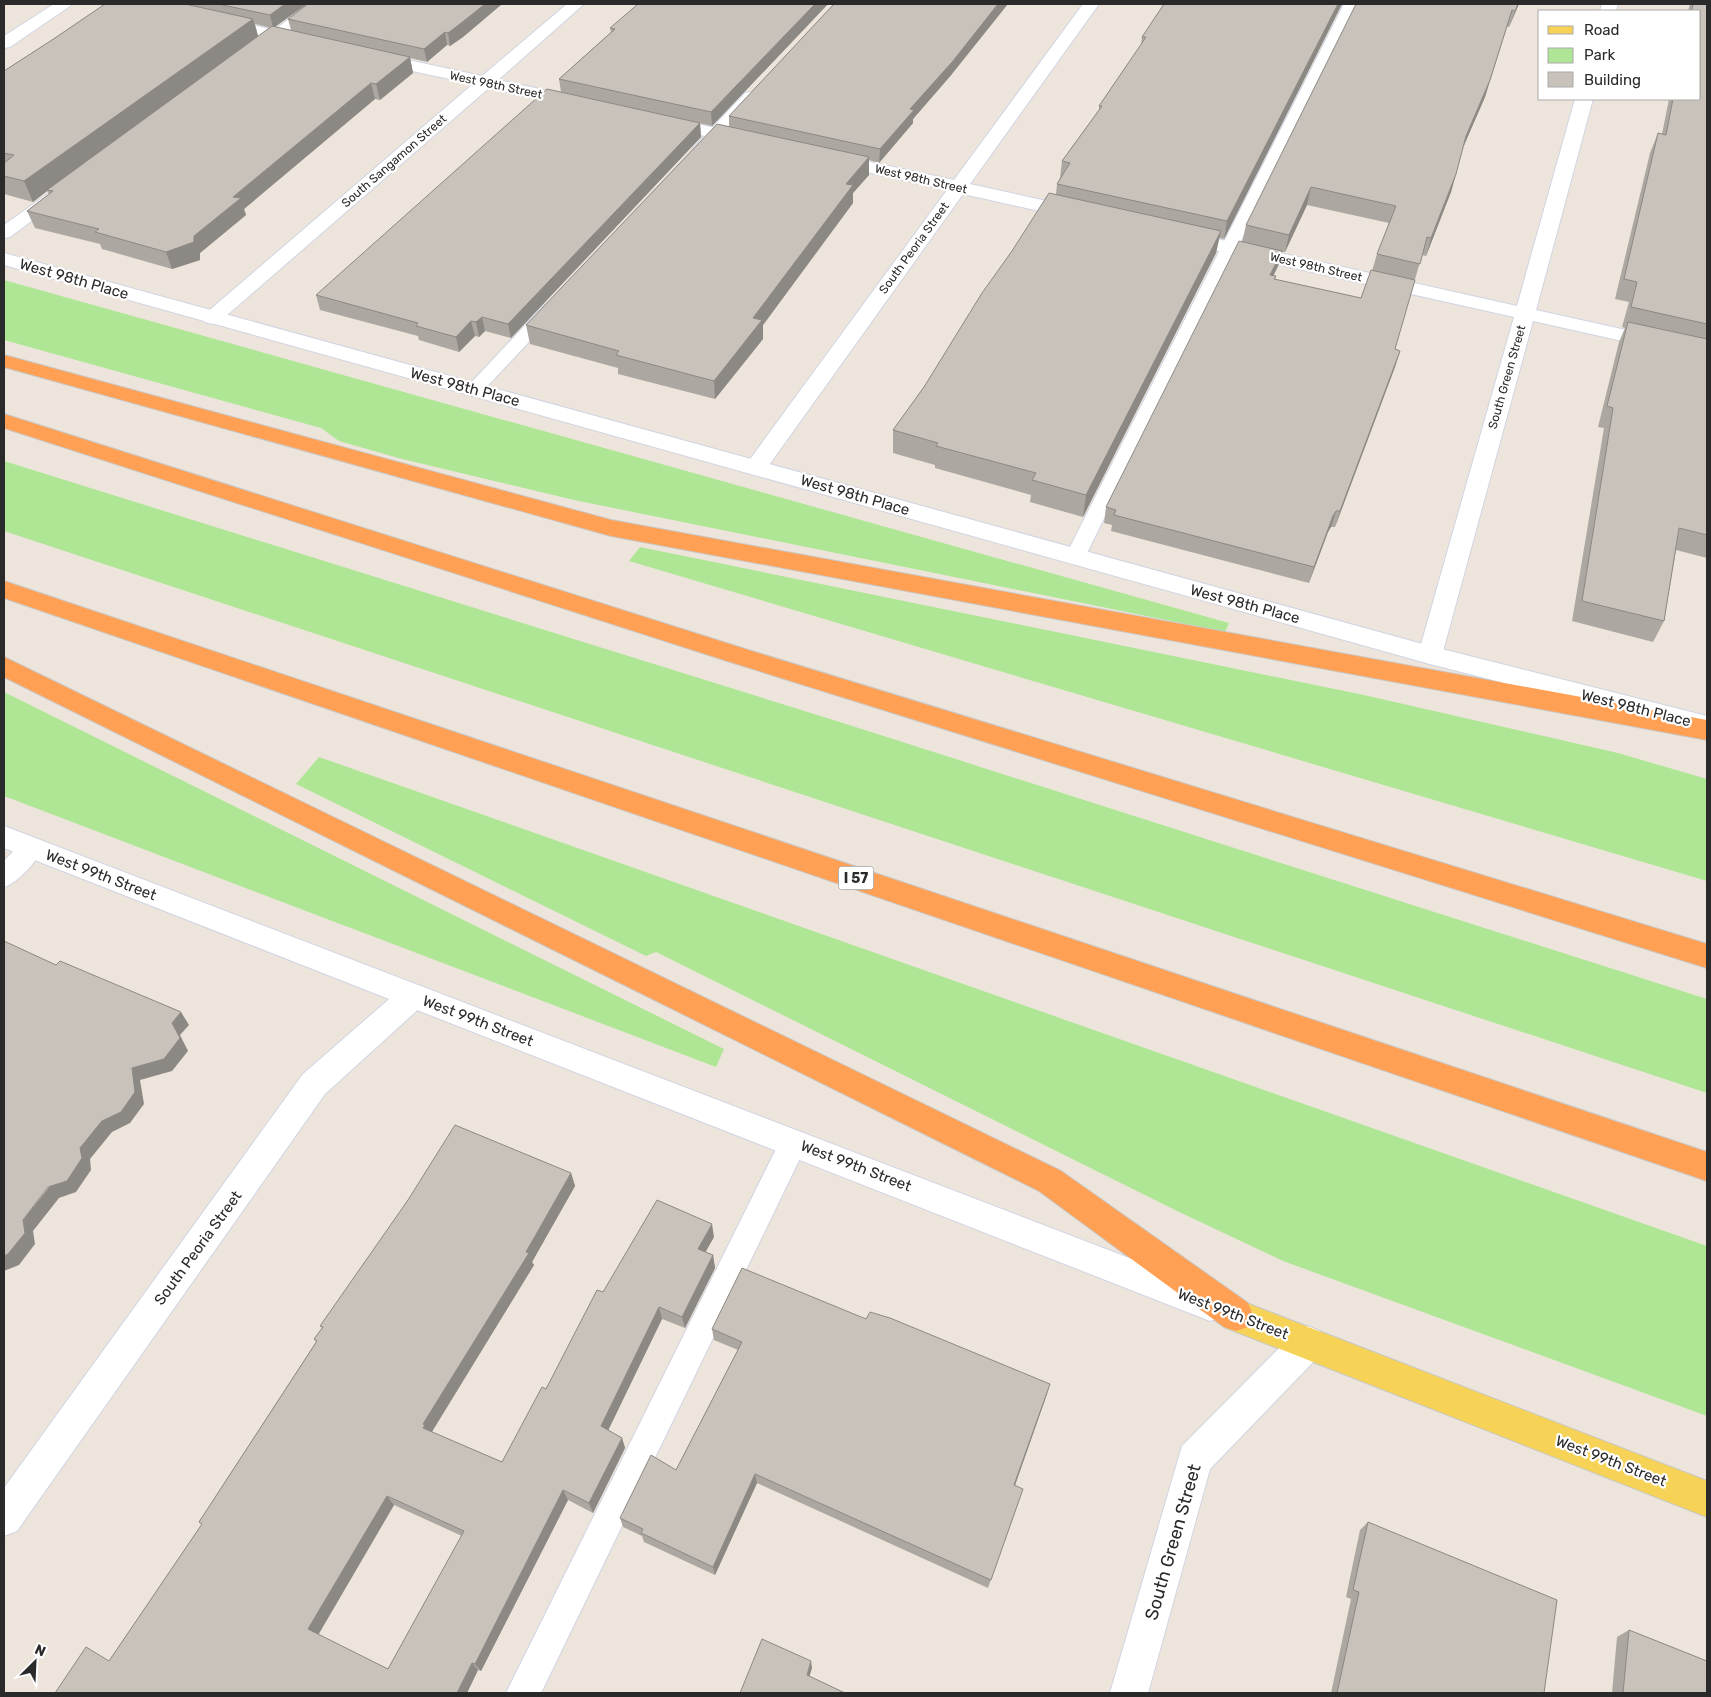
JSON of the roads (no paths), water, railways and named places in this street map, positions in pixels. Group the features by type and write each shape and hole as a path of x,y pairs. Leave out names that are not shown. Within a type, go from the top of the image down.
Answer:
{"highway":[{"path":"4,361 610,528 1707,730"},
{"path":"4,421 742,657 1707,956"},
{"name":"I 57","path":"4,589 1707,1167"},
{"path":"4,666 1050,1182 1236,1315"}],"main road":[{"name":"West 99th Street","path":"1236,1315 1707,1499"}],"street":[{"path":"4,43 65,4"},
{"name":"South Sangamon Street","path":"212,318 576,4"},
{"name":"South Peoria Street","path":"756,467 1090,4"},
{"path":"200,19 314,44"},
{"name":"West 98th Street","path":"361,55 591,106"},
{"name":"South Green Street","path":"1430,655 1584,100"},
{"path":"648,118 763,144"},
{"name":"West 98th Street","path":"811,154 1097,218"},
{"name":"West 98th Street","path":"1163,233 1707,354"},
{"name":"West 98th Place","path":"4,259 1430,655 1707,726"},
{"name":"West 99th Street","path":"17,842 1236,1315"},
{"name":"South Peoria Street","path":"4,1518 314,1084 413,996"},
{"name":"South Green Street","path":"1129,1693 1195,1459 1308,1343"}],"lane":[{"path":"243,59 320,4"},
{"path":"1075,557 1351,4"},
{"path":"689,161 763,82"},
{"path":"4,233 68,186"},
{"path":"475,389 562,296"},
{"path":"4,877 17,842"},
{"path":"523,1693 794,1142"}]}
